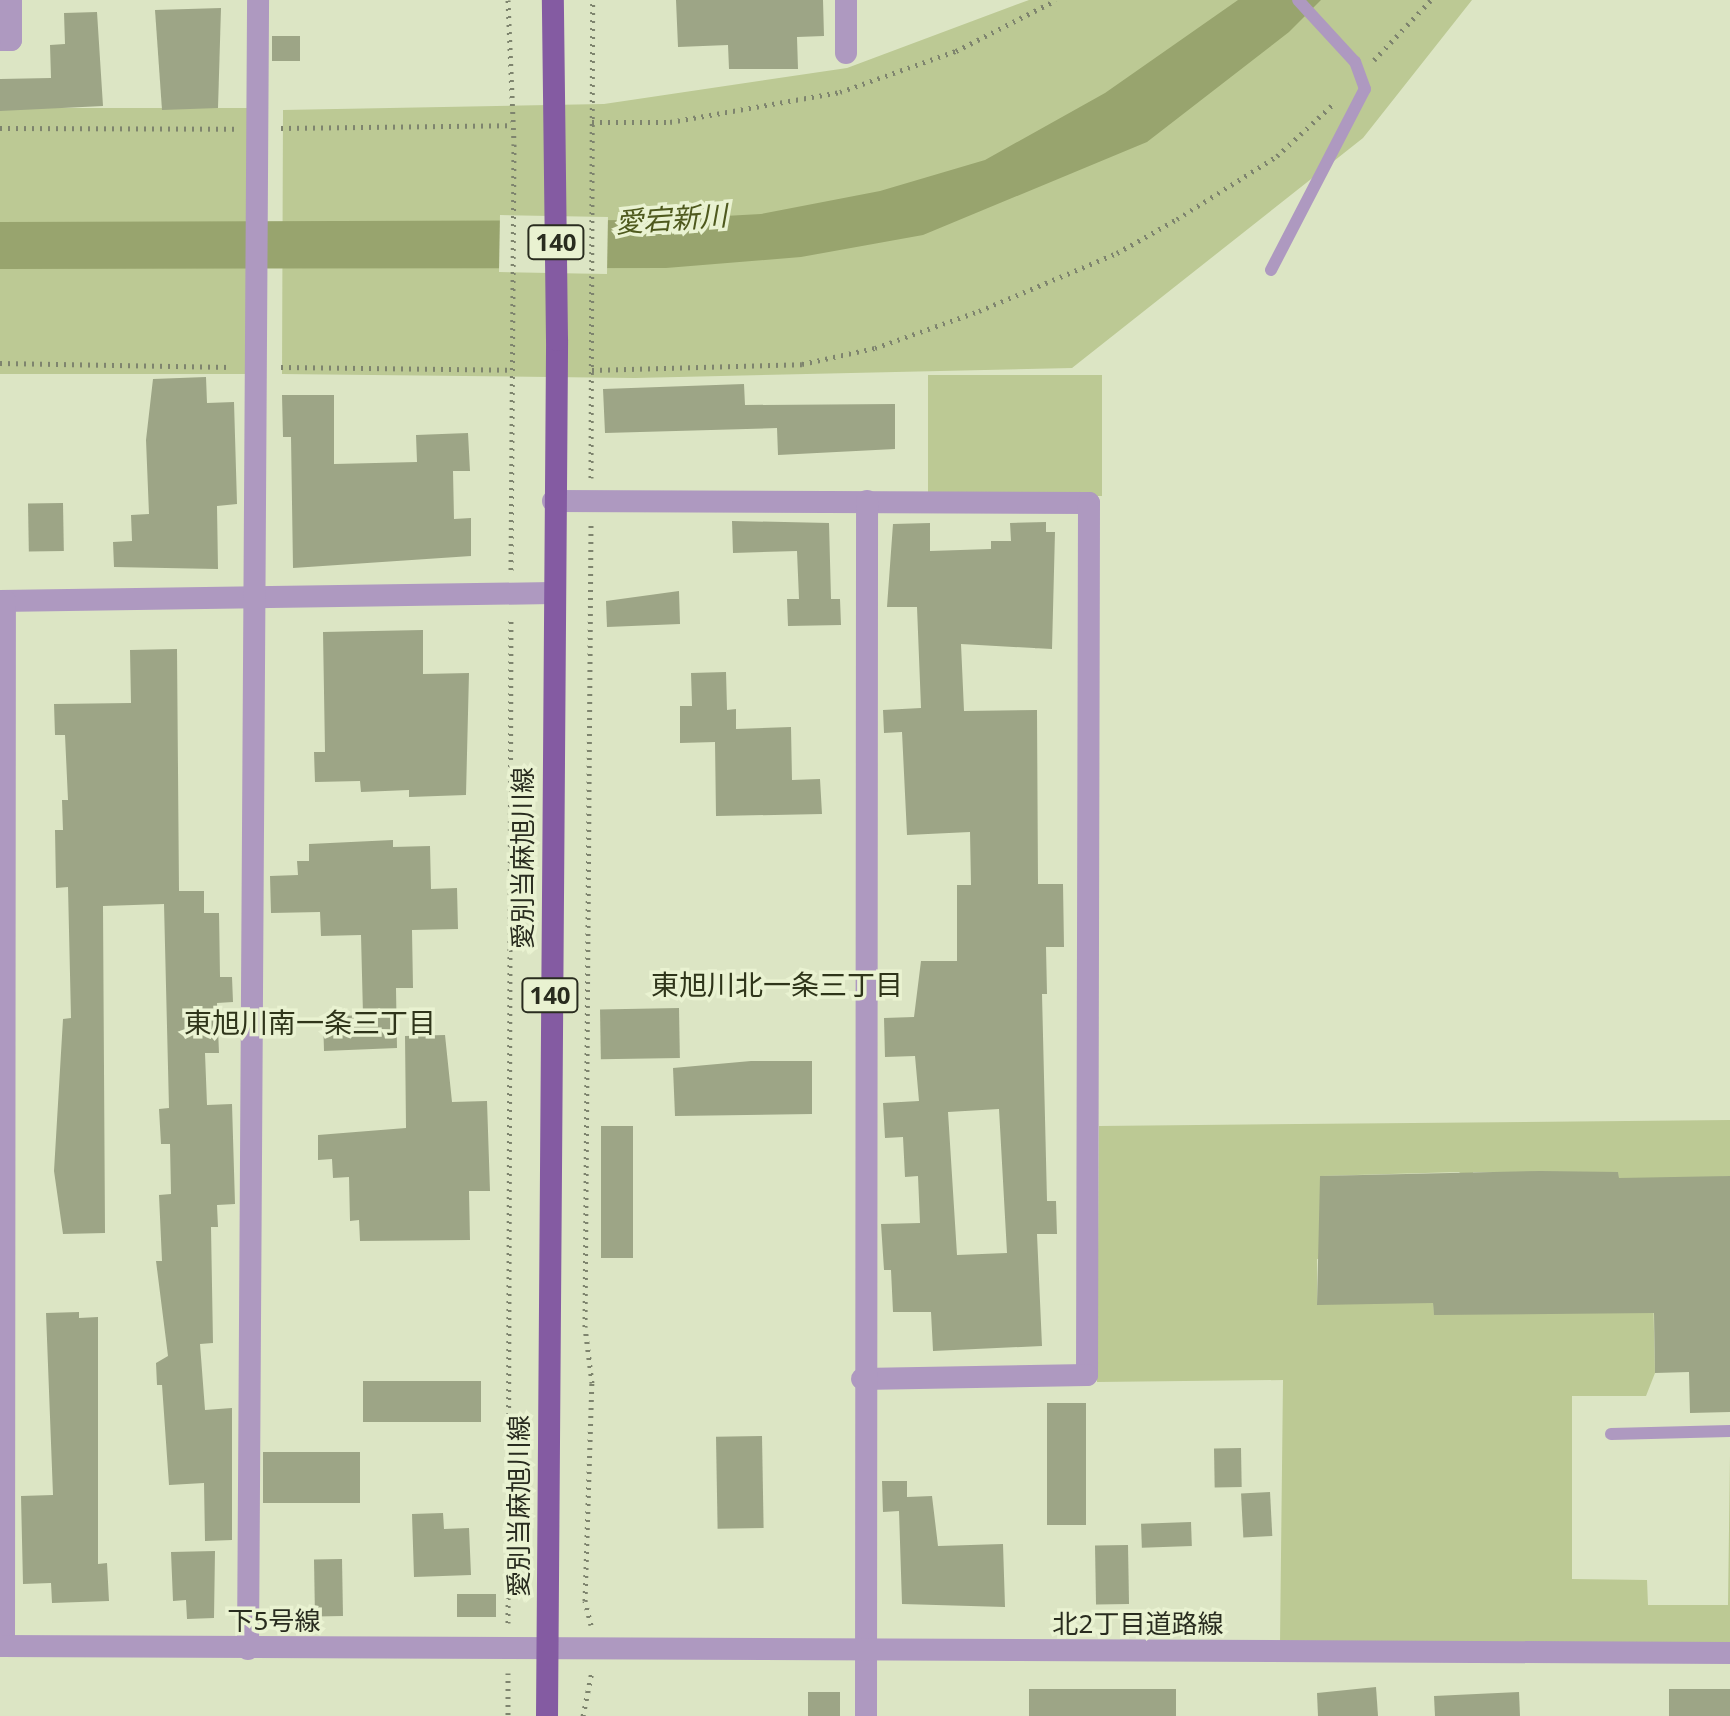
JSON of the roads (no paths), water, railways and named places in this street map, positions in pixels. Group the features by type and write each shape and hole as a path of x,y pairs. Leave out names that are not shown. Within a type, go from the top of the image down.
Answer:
{"main road":[{"name":"愛別当麻旭川線","path":"547,1716 553,501 557,340 553,0"}],"street":[{"path":"0,40 11,40 11,0"},
{"path":"248,1649 255,596 260,344 258,0"},
{"path":"846,0 846,53"},
{"path":"553,501 1089,503 1087,1375 862,1379"},
{"path":"866,1716 862,1379 867,501"},
{"path":"2,1646 3,601 553,593"},
{"name":"下5号線","path":"2,1646 547,1650"},
{"name":"北2丁目道路線","path":"547,1650 1730,1653"}],"lane":[{"path":"1271,270 1365,89 1358,67 1298,0"},
{"path":"1611,1434 1730,1431"}],"district":[{"name":"東旭川北一条三丁目","path":"777,984"},
{"name":"東旭川南一条三丁目","path":"310,1022"}],"water label":[{"name":"愛宕新川","path":"671,218"}]}
